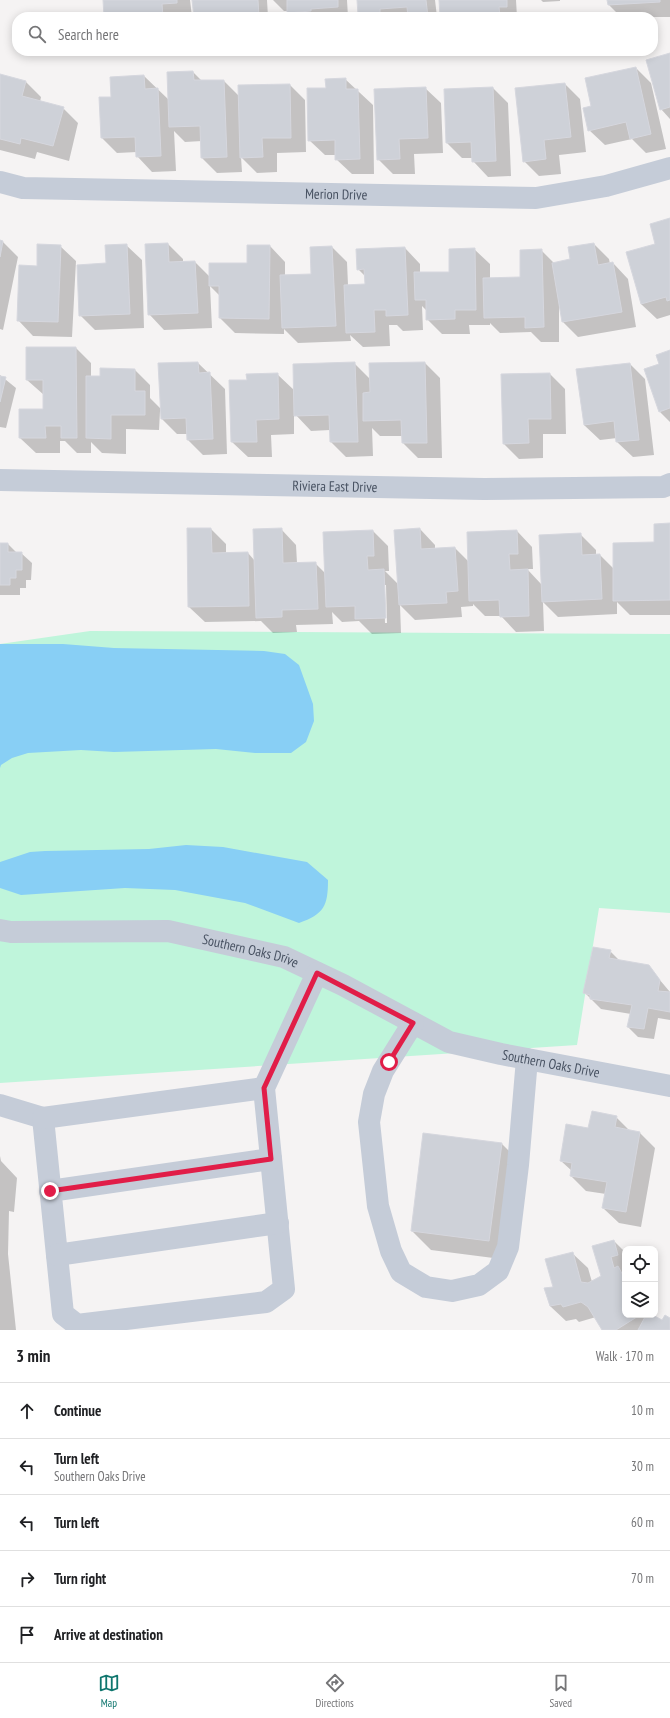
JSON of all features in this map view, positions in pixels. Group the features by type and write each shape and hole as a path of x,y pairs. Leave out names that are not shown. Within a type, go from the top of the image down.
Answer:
{"street":[{"name":"Merion Drive","path":"0,182 23,188 536,198 606,186 670,168"},
{"name":"Riviera East Drive","path":"0,480 484,489 663,487 670,484"},
{"name":"Southern Oaks Drive","path":"0,930 10,932 168,931 284,957 449,1042 527,1059 670,1086"},
{"path":"43,1118 63,1314 77,1325 266,1302 284,1289 264,1088 317,973"},
{"path":"413,1023 383,1071 374,1094 369,1122 378,1206 391,1251 401,1272 426,1287 452,1291 479,1285 498,1271 508,1247 518,1165 527,1059"},
{"path":"0,1105 43,1118 264,1088"},
{"path":"50,1191 271,1159"},
{"path":"57,1255 278,1223"}],"green space":[{"path":"90,631 670,634 670,913 599,908 577,1045 0,1083 0,644"}],"water":[{"path":"0,644 63,644 114,648 264,651 285,654 299,665 313,704 314,721 306,742 291,753 255,753 216,749 114,752 81,750 28,753 12,758 1,765 0,768"},
{"path":"186,845 223,847 307,862 328,880 327,896 323,908 314,916 299,923 245,903 175,890 125,888 21,895 0,888 0,862 30,852 149,849"}],"building":[{"path":"103,0 177,0 177,3 162,4 163,12 104,12"},
{"path":"192,0 258,0 259,12 193,12"},
{"path":"287,0 338,0 338,7 311,9 311,11 287,12"},
{"path":"357,0 426,0 427,12 408,12 407,7 380,9 380,12 358,12"},
{"path":"439,0 507,0 507,7 499,7 500,12 440,12"},
{"path":"607,0 660,0 660,2 608,5"},
{"path":"670,53 670,107 660,110 646,60"},
{"path":"636,67 651,134 630,139 626,122 588,131 583,108 591,106 585,78"},
{"path":"193,71 194,80 224,80 227,157 201,158 200,126 169,127 167,72"},
{"path":"0,74 26,81 22,96 64,107 53,146 21,138 20,144 0,139"},
{"path":"144,75 145,89 158,88 161,156 136,157 135,137 101,138 99,97 111,97 110,77"},
{"path":"346,78 346,89 358,89 360,159 335,160 335,140 308,141 307,88 326,88 325,79"},
{"path":"565,83 571,137 544,140 546,159 523,162 515,88"},
{"path":"290,84 291,138 262,138 263,157 240,158 238,85"},
{"path":"426,87 428,138 399,139 400,159 377,160 374,89"},
{"path":"493,87 496,161 472,162 471,142 446,143 444,89"},
{"path":"670,218 670,300 667,301 666,297 641,304 626,252 655,244 650,224"},
{"path":"0,240 3,241 0,257"},
{"path":"168,243 169,262 195,261 198,313 148,315 145,244"},
{"path":"594,243 598,265 613,262 622,312 562,322 552,263 570,259 568,247"},
{"path":"37,244 61,245 58,322 17,321 19,265 37,266"},
{"path":"127,244 130,314 79,316 77,265 106,263 105,245"},
{"path":"247,245 270,245 269,319 219,318 219,286 209,286 209,263 247,263"},
{"path":"332,246 336,326 282,328 280,275 311,274 310,247"},
{"path":"405,247 408,315 386,316 386,310 374,310 375,332 346,333 344,285 365,284 364,269 357,270 356,249"},
{"path":"475,248 476,310 455,310 455,319 426,320 426,300 415,300 414,272 449,272 449,249"},
{"path":"542,249 544,327 525,328 525,317 484,318 483,278 520,277 520,250"},
{"path":"26,347 76,347 77,438 61,438 61,426 45,426 46,438 19,438 19,409 43,409 43,380 26,380"},
{"path":"670,350 670,408 659,412 644,369 659,364 656,355"},
{"path":"198,362 199,373 210,372 213,439 187,440 186,418 161,419 158,363"},
{"path":"355,362 358,442 330,442 329,415 294,416 293,364"},
{"path":"425,362 427,443 402,443 401,420 363,421 363,393 370,392 369,363"},
{"path":"630,363 639,440 616,442 614,421 584,425 576,369"},
{"path":"100,368 135,369 135,391 145,391 145,415 111,415 111,439 86,438 86,376 100,376"},
{"path":"278,373 279,419 256,420 257,442 231,442 229,380 247,380 246,374"},
{"path":"550,373 551,419 528,419 529,443 503,444 501,374"},
{"path":"0,376 6,377 0,402"},
{"path":"670,523 670,600 613,601 613,543 654,542 654,524"},
{"path":"187,528 211,528 212,553 248,552 249,606 188,607"},
{"path":"282,528 283,563 316,562 318,609 282,610 282,617 256,618 253,529"},
{"path":"420,528 421,549 455,547 458,591 446,592 447,603 399,605 394,530"},
{"path":"373,530 374,556 367,556 368,570 384,569 386,618 355,619 355,606 326,607 323,532"},
{"path":"517,530 518,554 509,554 510,570 528,569 529,616 500,617 499,600 469,601 467,532"},
{"path":"581,533 582,555 600,554 602,599 542,602 539,535"},
{"path":"0,543 8,543 8,552 22,552 22,570 16,570 16,578 10,578 10,585 0,585"},
{"path":"593,947 611,950 609,958 649,965 660,980 658,991 670,992 670,1012 648,1008 644,1029 627,1027 632,1005 590,999 590,995 583,993"},
{"path":"592,1111 617,1116 615,1127 640,1132 626,1212 602,1208 607,1182 570,1176 572,1163 560,1161 566,1124 588,1128"},
{"path":"423,1133 502,1143 489,1241 411,1231"},
{"path":"614,1240 618,1255 611,1257 614,1268 618,1266 622,1273 622,1318 635,1318 616,1330 602,1330 588,1307 581,1302 563,1307 561,1304 550,1306 544,1288 553,1287 545,1259 573,1252 581,1282 588,1283 601,1276 592,1246"},
{"path":"665,1315 670,1318 670,1330 638,1330 644,1318 658,1318 662,1320"}],"route":[{"path":"50,1191 271,1159 264,1088 317,973 343,985 413,1023 389,1062"}]}
